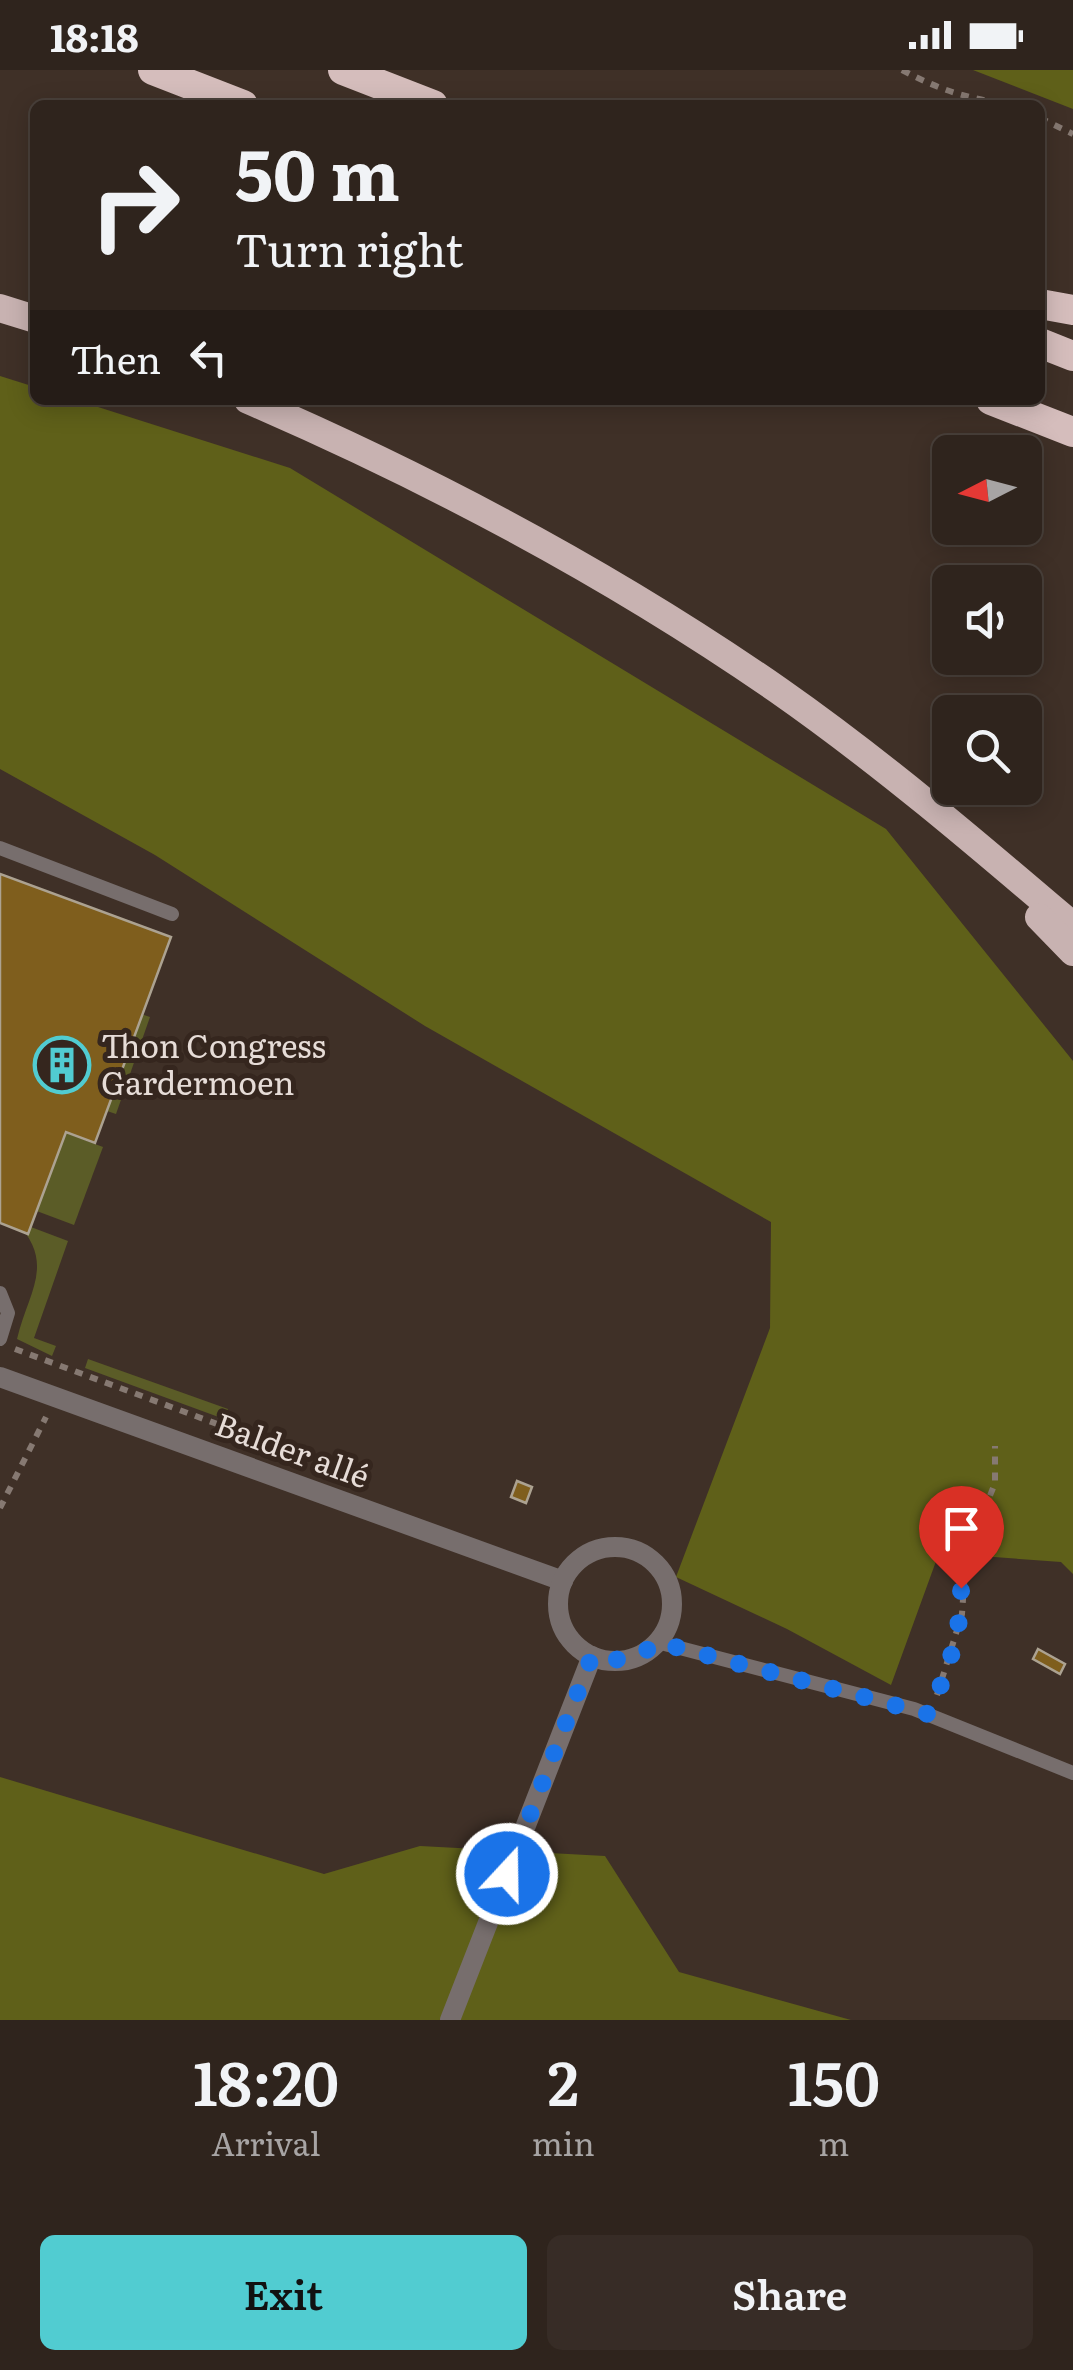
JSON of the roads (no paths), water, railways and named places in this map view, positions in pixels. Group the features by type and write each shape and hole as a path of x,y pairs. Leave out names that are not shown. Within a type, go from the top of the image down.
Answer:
{"highway":[{"path":"153,70 230,100"},
{"path":"343,70 419,100"},
{"path":"1045,305 1073,310"},
{"path":"0,308 30,318"},
{"path":"1045,345 1073,356"},
{"path":"259,405 395,466 604,579 779,691 938,811 1073,926"},
{"path":"1005,405 1073,432"},
{"path":"938,811 1073,952"}],"street":[{"name":"Balder allé","path":"0,1377 563,1580"},
{"path":"626,1548 644,1554 658,1566 668,1582 672,1601 670,1620 657,1642 630,1659 610,1661 576,1646 558,1613 563,1580 576,1563 590,1552 626,1548"},
{"path":"450,2020 592,1656"}],"lane":[{"path":"0,848 172,914"},
{"path":"0,1292 8,1313 0,1341"},
{"path":"657,1642 928,1714 1073,1773"}],"place":[{"name":"Thon Congress Gardermoen","path":"62,1065"}]}
